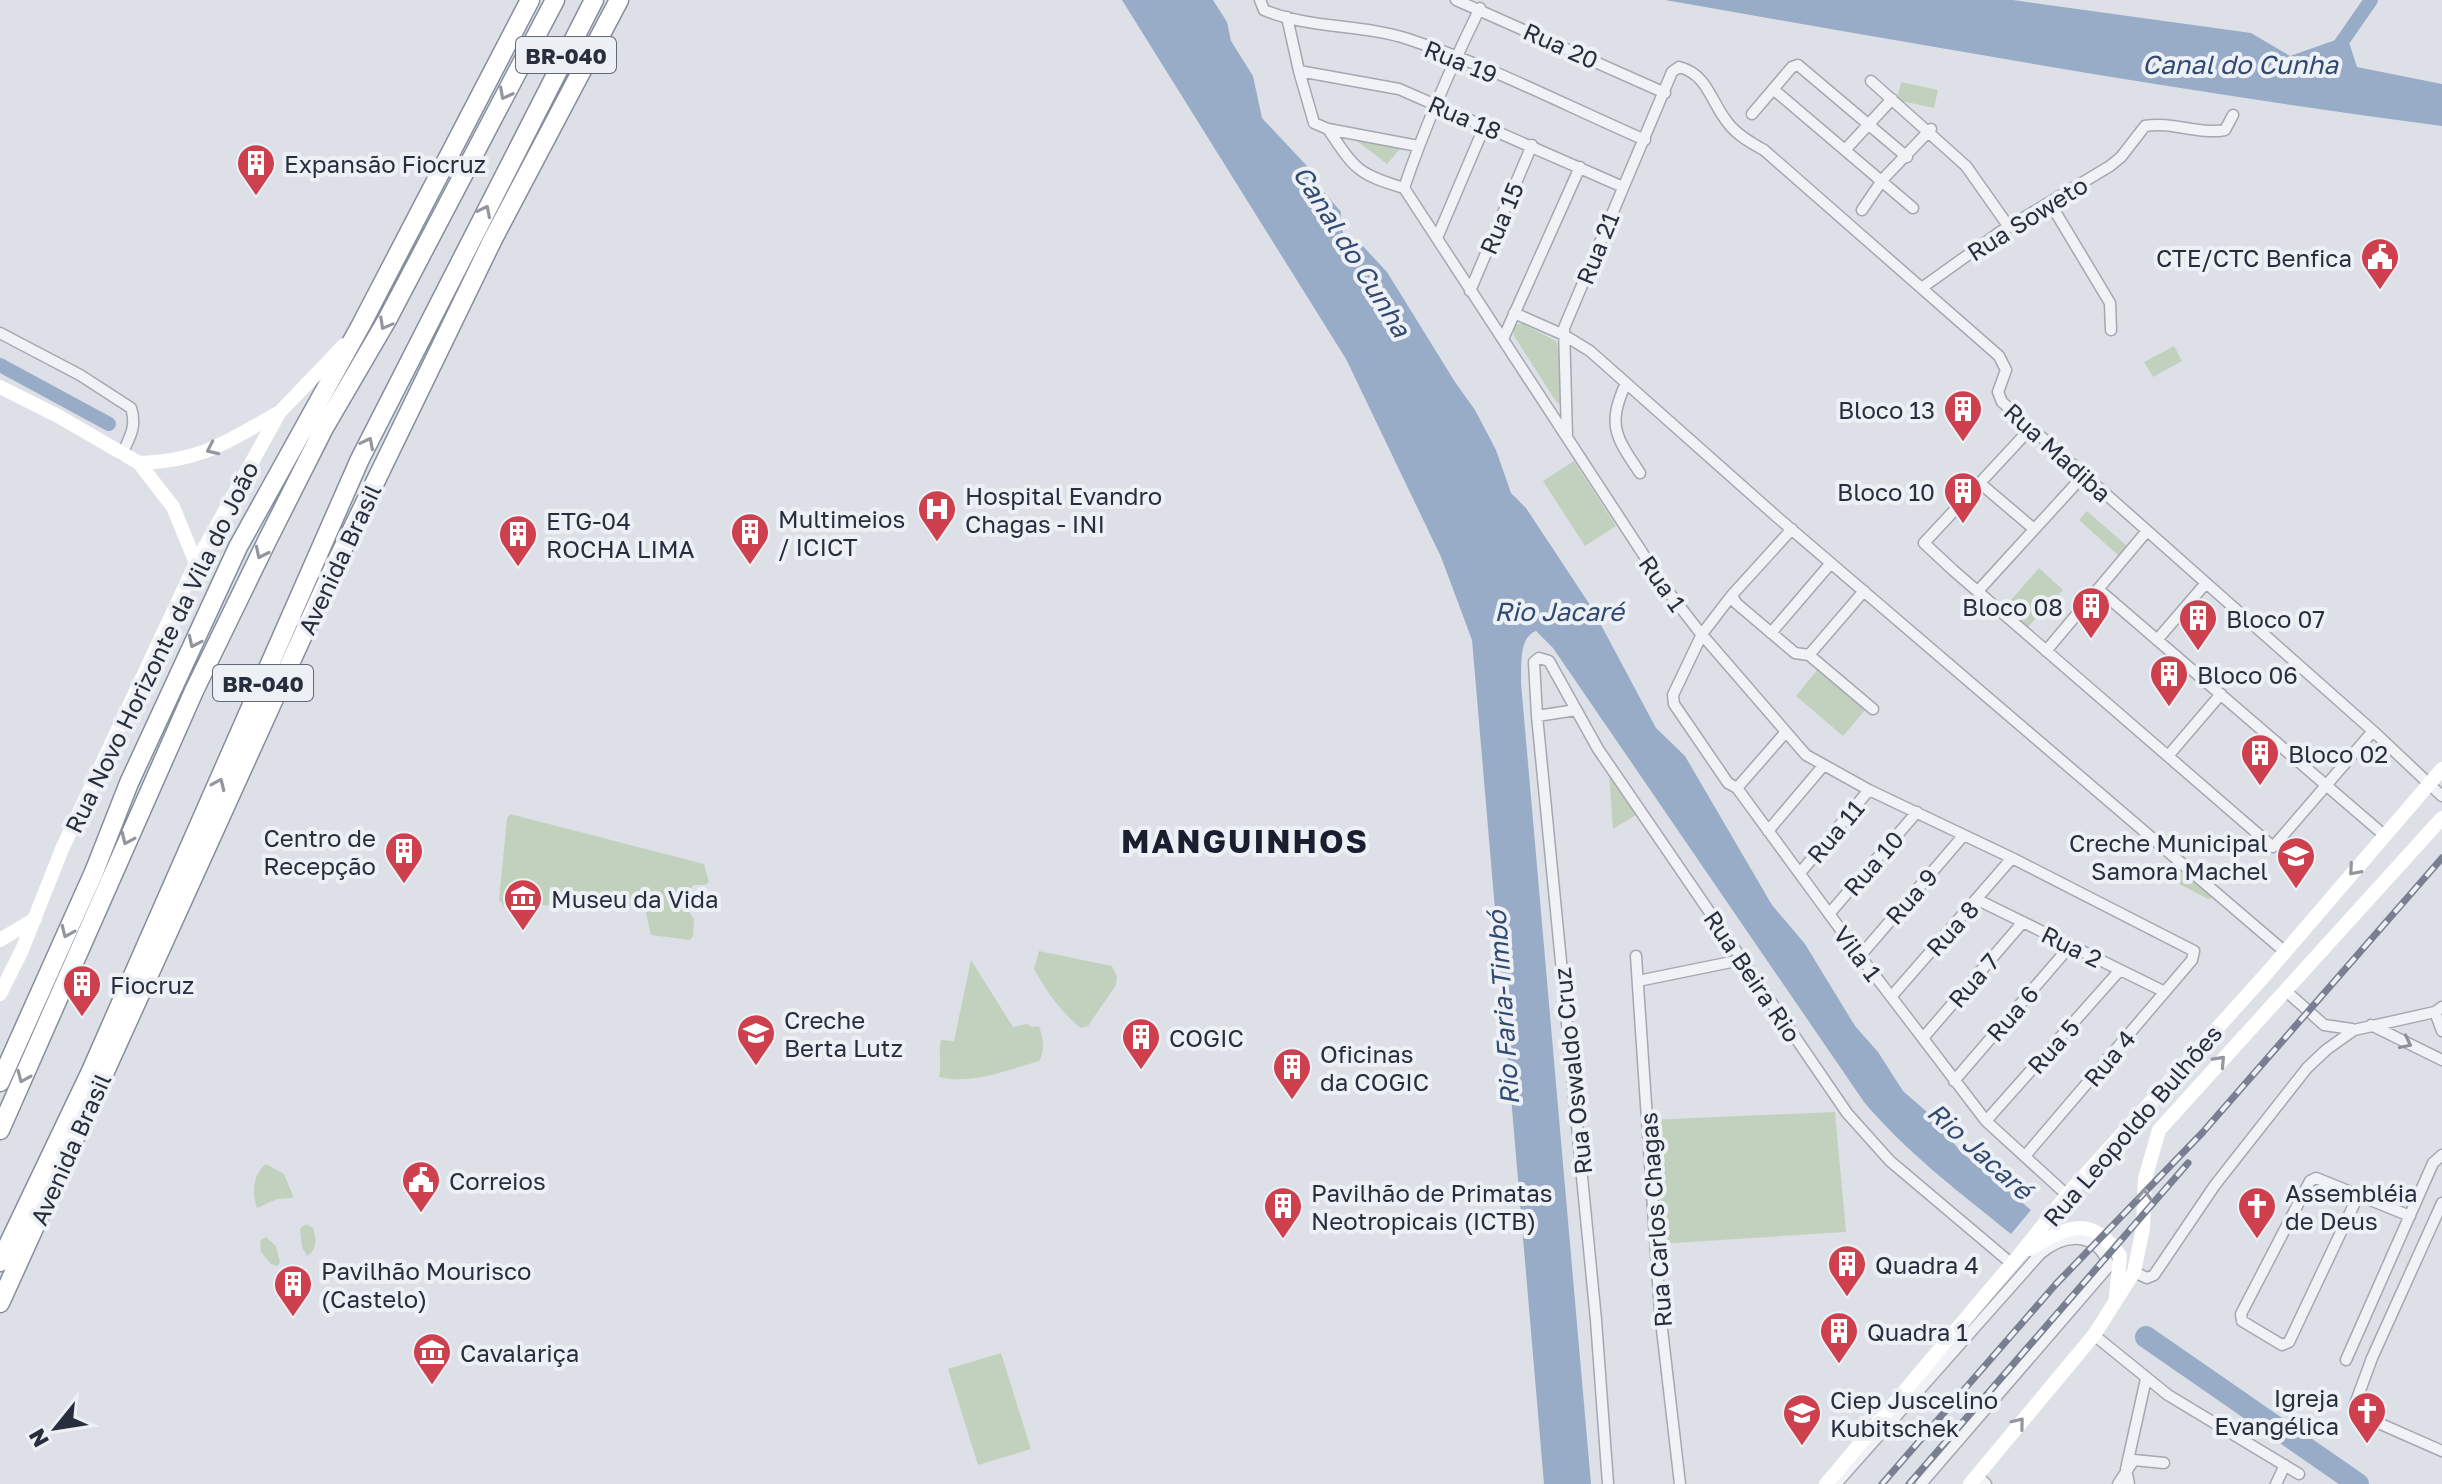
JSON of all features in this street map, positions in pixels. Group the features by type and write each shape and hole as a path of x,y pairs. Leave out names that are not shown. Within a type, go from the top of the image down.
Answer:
{"highway":[{"path":"0,1082 94,872 129,783 238,547 361,325 530,0"},
{"name":"BR-040","path":"0,1130 194,691 324,428 387,320 555,0"},
{"name":"Avenida Brasil","path":"0,1262 91,1071 360,459 594,0"},
{"name":"Avenida Brasil","path":"0,1303 332,571 493,239 619,0"},
{"path":"129,783 194,691"}],"main road":[{"name":"Rua Novo Horizonte da Vila do João","path":"0,994 35,919 62,849 196,563 279,413 361,325"},
{"path":"0,387 139,463 173,507 196,563"},
{"path":"139,463 166,462 209,452 279,413"},
{"name":"Rua Leopoldo Bulhões","path":"1826,1484 2067,1195 2442,769"},
{"name":"Rua Leopoldo Bulhões","path":"1980,1483 2094,1335 2134,1272 2143,1228 2145,1179 2159,1130 2442,818"},
{"path":"0,940 35,919"},
{"path":"2016,1258 2068,1228 2092,1231 2106,1239 2120,1256 2115,1300"}],"street":[{"name":"Rua 19","path":"1260,0 1267,12 1405,38 1456,57 1645,140"},
{"name":"Rua 20","path":"1456,0 1480,8 1665,93"},
{"path":"1328,129 1361,172 1369,178 1404,188 1418,146 1480,8"},
{"path":"1287,17 1312,120 1317,125 1418,146"},
{"path":"1752,114 1792,67 1798,65 1907,157"},
{"name":"Rua 21","path":"1567,438 1564,328 1675,69"},
{"name":"Rua Madiba","path":"1675,69 1686,69 1697,75 1729,125 1764,150 1988,345 2005,364 1999,397 2031,428 2442,796"},
{"name":"Rua 18","path":"1299,71 1399,89 1623,187"},
{"path":"1871,81 1930,130 1966,166 2009,227"},
{"path":"1773,89 1913,208"},
{"path":"1845,150 1892,99"},
{"name":"Rua Soweto","path":"1923,287 2009,227 2110,166 2145,126 2170,124 2214,132 2225,130 2233,115"},
{"path":"1437,238 1485,125"},
{"path":"1862,210 1900,160 1907,157 1930,130"},
{"name":"Rua 15","path":"1470,291 1532,145"},
{"path":"1503,339 1580,167"},
{"name":"Rua 1","path":"1404,188 1664,586 1806,755 1869,790 2187,946 2194,951 2192,960"},
{"path":"2050,203 2110,303 2111,330"},
{"path":"1514,313 1564,335 1590,351 1831,563 2284,951"},
{"path":"0,333 80,375 131,408 135,418 134,431 122,454"},
{"path":"1626,383 1614,411 1614,425 1640,473"},
{"path":"2031,428 1924,543 1978,591 2273,847 2373,731"},
{"path":"1978,591 2083,476"},
{"path":"1981,484 2034,529"},
{"path":"1702,634 1732,595 1792,529"},
{"path":"2046,651 2147,531"},
{"path":"1771,633 1831,563"},
{"path":"2157,640 2206,583"},
{"path":"2098,589 2384,835"},
{"path":"1809,655 1864,591"},
{"path":"1732,595 1736,603 1795,653 1809,655 1873,709"},
{"name":"Vila 1","path":"1702,634 1673,695 1674,704 1728,783 1737,788 1986,1121 2067,1195"},
{"name":"Rua Beira Rio","path":"1537,659 1542,657 1549,661 1598,749 1847,1113 1890,1161 2016,1258"},
{"name":"Rua Oswaldo Cruz","path":"1537,659 1534,662 1537,716 1596,1320 1608,1484"},
{"path":"2168,756 2221,694"},
{"path":"1537,716 1576,710"},
{"path":"1737,788 1785,733"},
{"path":"1768,831 1823,766"},
{"name":"Rua 11","path":"1800,873 1869,790"},
{"name":"Rua 10","path":"1829,914 1917,812"},
{"name":"Rua 9","path":"1860,956 1963,836"},
{"name":"Rua 8","path":"1891,997 2012,858"},
{"name":"Rua 2","path":"1978,900 2165,992"},
{"name":"Rua 7","path":"1923,1038 2023,922"},
{"name":"Rua 6","path":"1954,1081 2071,945"},
{"name":"Rua Carlos Chagas","path":"1636,956 1660,1312 1680,1484"},
{"path":"1638,981 1741,960"},
{"name":"Rua 4","path":"2025,1156 2192,960"},
{"name":"Rua 5","path":"1986,1121 2120,970"},
{"path":"2286,991 2324,1025 2354,1030"},
{"path":"2134,1272 2147,1278 2154,1275 2215,1185 2307,1068 2338,1039 2371,1025 2439,1010 2442,1031"},
{"path":"2371,1025 2442,1060"},
{"path":"2346,1360 2433,1163 2442,1155"},
{"path":"2359,1194 2289,1342 2282,1345 2242,1321 2241,1314 2306,1184 2316,1178 2359,1194 2410,1216"},
{"path":"2442,1203 2372,1358 2354,1407 2358,1414 2442,1451"},
{"path":"1836,1484 2040,1254 2066,1238 2094,1243 2109,1266 1921,1484"},
{"path":"2094,1335 2146,1379 2299,1474"},
{"path":"2129,1484 2126,1472 2146,1379"},
{"path":"2118,1484 2134,1460 2139,1458 2164,1463"},
{"path":"2276,1484 2285,1465"}],"green space":[{"path":"1901,82 1938,90 1934,108 1897,100"},
{"path":"1353,138 1400,149 1387,164"},
{"path":"1517,324 1556,341 1561,404 1557,403 1514,336 1513,329"},
{"path":"2174,346 2182,361 2153,377 2144,362"},
{"path":"1574,461 1616,526 1585,546 1543,481"},
{"path":"2087,511 2126,545 2120,557 2079,520"},
{"path":"2039,568 2063,590 2026,629 2003,609"},
{"path":"1818,669 1866,709 1843,736 1796,696"},
{"path":"1609,774 1636,815 1613,829"},
{"path":"510,814 704,864 709,882 691,888 693,936 690,940 651,935 645,909 639,906 503,905 499,900 507,818"},
{"path":"2171,864 2213,898 2208,899 2162,875"},
{"path":"1039,951 1112,966 1117,977 1116,985 1088,1026 1081,1028 1074,1022 1043,985 1034,969"},
{"path":"971,960 1013,1027 1027,1024 1039,1026 1043,1048 1039,1061 977,1078 939,1077 941,1040 954,1041"},
{"path":"1835,1112 1846,1232 1658,1244 1648,1120"},
{"path":"266,1164 284,1174 293,1196 257,1208 254,1184"},
{"path":"306,1224 313,1228 315,1239 315,1247 307,1256 302,1247 300,1229"},
{"path":"266,1237 276,1246 280,1262 277,1266 271,1264 261,1252 260,1241"},
{"path":"1001,1353 1031,1449 978,1465 948,1369"}],"water":[{"path":"1122,0 1213,0 1227,22 1231,41 1253,76 1262,118 1307,166 1341,212 1340,224 1344,235 1361,244 1387,272 1475,410 1496,450 1511,493 1526,508 1592,608 1656,728 1685,756 1772,905 1805,944 1855,1026 1878,1052 1903,1091 1935,1119 1960,1151 2031,1210 2011,1234 1916,1155 1864,1102 1553,648 1536,631 1524,646 1521,683 1591,1484 1544,1484 1472,640 1441,557 1346,359"},
{"name":"Canal do Cunha","path":"1665,0 2013,0 2251,33 2290,56 2347,36 2357,67 2442,84 2442,126 2150,83"}],"waterway":[{"path":"2337,49 2371,0"},
{"path":"0,365 109,424"},
{"name":"Rio Jacaré","path":"2146,1337 2358,1484"}],"railway":[{"path":"1882,1484 2056,1284 2203,1132 2442,858"},
{"path":"1909,1484 2188,1163"}],"place":[{"name":"Expansão Fiocruz","path":"256,197"},
{"name":"CTE/CTC Benfica","path":"2380,291"},
{"name":"Bloco 13","path":"1963,443"},
{"name":"Bloco 10","path":"1963,525"},
{"name":"Hospital Evandro Chagas - INI","path":"937,543"},
{"name":"Multimeios / ICICT","path":"750,566"},
{"name":"ETG-04 ROCHA LIMA","path":"518,568"},
{"name":"Bloco 08","path":"2091,640"},
{"name":"Bloco 07","path":"2198,652"},
{"name":"Bloco 06","path":"2169,708"},
{"name":"Bloco 02","path":"2260,787"},
{"name":"Centro de Recepção","path":"404,885"},
{"name":"Creche Municipal Samora Machel","path":"2296,890"},
{"name":"Museu da Vida","path":"523,932"},
{"name":"Fiocruz","path":"82,1018"},
{"name":"Creche Berta Lutz","path":"756,1067"},
{"name":"COGIC","path":"1141,1071"},
{"name":"Oficinas da COGIC","path":"1292,1101"},
{"name":"Correios","path":"421,1214"},
{"name":"Pavilhão de Primatas Neotropicais (ICTB)","path":"1283,1240"},
{"name":"Assembléia de Deus","path":"2257,1240"},
{"name":"Quadra 4","path":"1847,1298"},
{"name":"Pavilhão Mourisco (Castelo)","path":"293,1318"},
{"name":"Quadra 1","path":"1839,1365"},
{"name":"Cavalariça","path":"432,1386"},
{"name":"Igreja Evangélica","path":"2367,1445"},
{"name":"Ciep Juscelino Kubitschek","path":"1802,1447"}],"district":[{"name":"MANGUINHOS","path":"1245,841"}],"water label":[{"name":"Rio Faria-Timbó","path":"1503,1008"}]}
